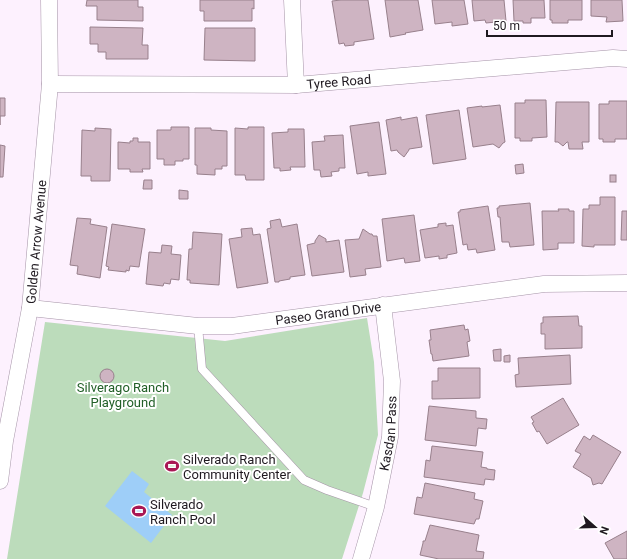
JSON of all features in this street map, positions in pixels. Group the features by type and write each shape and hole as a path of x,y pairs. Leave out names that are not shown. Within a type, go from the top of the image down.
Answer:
{"street":[{"name":"Golden Arrow Avenue","path":"0,481 3,441 30,308 50,84 49,0"},
{"path":"292,0 296,85"},
{"name":"Tyree Road","path":"50,84 296,85 613,58 627,59"},
{"name":"Paseo Grand Drive","path":"30,308 198,326 232,326 544,284 627,283"},
{"name":"Kasdan Pass","path":"361,559 376,507 390,437 392,381 384,306"}],"lane":[{"path":"198,326 202,369 304,480 327,490 376,507"}],"green space":[{"name":"Silverago Ranch Playground","path":"367,318 374,362 378,435 363,493 342,559 7,559 45,322 225,341"}],"water":[{"name":"Silverado Ranch Pool","path":"132,471 149,484 144,492 172,515 151,543 105,506"}],"building":[{"path":"87,0 138,0 138,7 143,7 143,21 97,20 97,6 86,6"},
{"path":"200,0 254,0 254,9 252,8 252,21 204,21 204,11 200,11"},
{"path":"368,0 374,39 354,42 354,45 345,46 344,43 339,44 332,1"},
{"path":"385,0 418,0 423,30 390,37"},
{"path":"432,0 464,0 468,24 452,26 452,22 435,24"},
{"path":"472,0 504,0 506,21 486,23 485,20 474,21"},
{"path":"513,0 544,0 545,18 531,18 531,23 514,21"},
{"path":"550,0 582,0 582,20 568,20 568,23 552,23 552,20 550,20"},
{"path":"591,0 622,0 623,21 606,22 607,17 591,16"},
{"path":"90,27 143,28 142,45 148,45 148,59 106,59 106,52 98,52 98,44 90,44"},
{"path":"205,28 255,28 255,61 204,60"},
{"path":"0,98 5,98 5,116 0,116"},
{"path":"525,100 546,100 547,137 532,138 532,141 520,141 520,138 515,138 515,103 525,103"},
{"path":"609,101 627,101 627,139 615,139 615,142 603,142 603,139 599,139 599,104 609,104"},
{"path":"556,102 589,102 589,142 582,142 583,149 569,149 568,142 563,146 558,142 555,142"},
{"path":"500,105 505,142 499,148 493,144 473,147 467,108"},
{"path":"459,110 466,159 433,164 426,115"},
{"path":"401,117 401,120 417,117 422,147 409,149 404,157 397,150 391,151 386,120"},
{"path":"379,122 386,174 368,176 368,172 357,174 350,126"},
{"path":"171,127 189,127 189,159 175,161 175,165 164,165 164,159 157,159 157,130 171,130"},
{"path":"248,127 264,127 264,180 246,180 245,175 235,175 235,128 248,129"},
{"path":"95,128 111,129 110,181 91,181 91,176 81,176 82,130 95,131"},
{"path":"195,128 211,128 211,130 227,131 227,166 222,166 222,169 215,169 215,175 197,174 197,165 195,165"},
{"path":"288,129 304,129 305,167 290,167 291,170 280,171 280,168 274,168 272,133 288,132"},
{"path":"343,135 345,168 339,168 339,171 331,172 332,176 321,177 320,170 314,170 312,142 325,141 324,136"},
{"path":"133,138 138,138 138,142 150,142 150,169 142,169 143,172 130,172 130,169 118,169 118,142 130,143 130,141 133,141"},
{"path":"0,145 5,146 3,177 0,177"},
{"path":"523,164 524,173 516,174 515,165"},
{"path":"610,175 616,175 616,182 610,182"},
{"path":"144,180 152,180 152,189 143,189"},
{"path":"179,190 188,191 188,199 179,199"},
{"path":"600,197 615,197 615,245 594,245 594,247 582,246 583,209 589,209 589,205 600,205"},
{"path":"530,203 534,245 510,247 509,242 502,242 500,217 498,217 497,208 499,208 499,206"},
{"path":"488,206 495,250 477,253 476,249 468,250 467,244 463,245 458,212 460,212 460,210"},
{"path":"558,209 569,209 569,211 574,211 574,243 558,243 558,249 543,250 542,211 559,211"},
{"path":"622,211 627,211 627,240 621,240"},
{"path":"414,215 420,261 405,263 404,258 387,261 382,219"},
{"path":"77,218 91,219 90,224 107,227 100,278 77,274 78,266 70,265"},
{"path":"280,219 282,227 297,224 305,275 290,277 290,279 275,282 267,229 271,228 270,221"},
{"path":"446,223 446,226 453,225 457,253 447,255 447,258 439,259 439,256 425,258 420,230 438,227 438,224"},
{"path":"112,224 145,229 139,267 130,266 129,271 126,270 126,272 108,270 109,267 106,266"},
{"path":"252,228 253,235 260,234 268,283 237,288 229,239 242,237 241,229"},
{"path":"363,229 373,236 377,236 381,267 365,269 366,275 350,277 345,240 359,239"},
{"path":"193,232 222,234 219,285 190,283 190,280 187,280 189,249 192,249"},
{"path":"319,235 326,239 326,242 339,240 344,272 312,276 307,245 315,243"},
{"path":"162,245 172,246 171,254 181,255 179,280 171,279 170,284 164,283 163,286 146,284 149,252 161,253"},
{"path":"578,316 579,326 582,326 582,348 545,349 545,334 541,334 541,323 543,323 543,317"},
{"path":"464,325 465,330 468,329 470,341 467,342 469,356 433,361 429,340 431,340 430,330"},
{"path":"501,349 501,361 494,361 493,350"},
{"path":"510,355 510,362 504,362 504,356"},
{"path":"570,355 571,384 516,387 515,375 519,374 518,358"},
{"path":"438,368 480,368 480,398 432,399 432,381 438,381"},
{"path":"107,369 112,371 114,376 112,381 107,383 102,381 100,376 102,371"},
{"path":"563,398 579,425 547,444 539,431 537,432 532,423 534,422 531,417"},
{"path":"429,406 476,411 476,418 487,419 486,429 478,428 476,446 425,440"},
{"path":"593,435 621,452 602,484 599,483 593,485 591,478 573,467 581,454 575,451 584,436 590,440"},
{"path":"432,446 483,452 481,467 495,470 494,480 485,479 484,485 424,477 426,460 430,461"},
{"path":"425,483 475,493 474,499 483,501 479,519 476,519 474,524 414,514 417,497 422,498"},
{"path":"430,525 479,535 476,551 484,552 483,559 439,559 420,555 423,541 425,541"},
{"path":"627,531 627,559 614,559 605,543"}],"place":[{"name":"Silverado Ranch Community Center","path":"172,466"},
{"name":"Silverado Ranch Pool","path":"139,511"}]}
